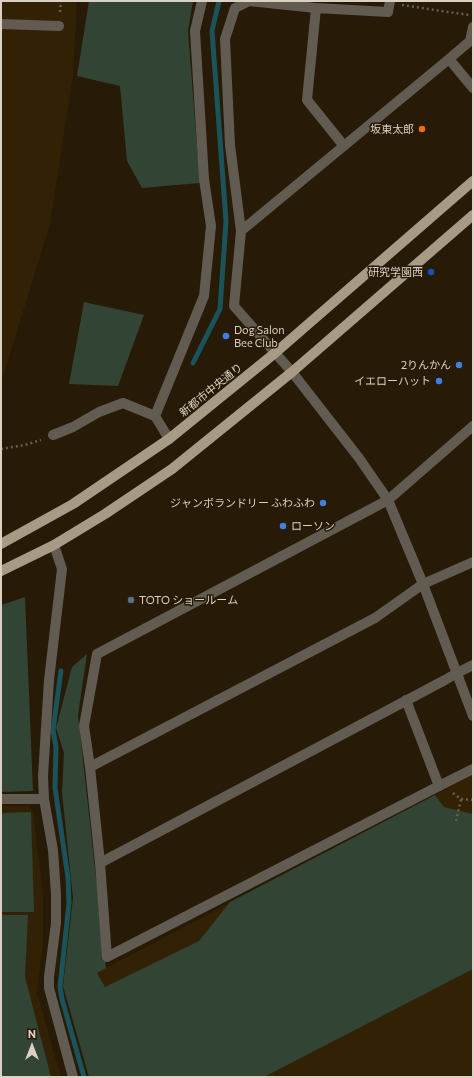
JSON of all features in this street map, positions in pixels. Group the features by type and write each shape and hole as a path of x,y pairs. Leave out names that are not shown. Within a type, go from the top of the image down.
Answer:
{"main road":[{"name":"新都市中央通り","path":"1,544 73,504 169,439 275,353 473,181"},
{"path":"1,571 54,545 105,514 172,469 292,372 473,215"}],"street":[{"path":"155,416 204,296 211,226 204,179 195,31 202,1"},
{"path":"390,1 388,12 316,8 249,1 235,8 225,39 230,144 241,231 234,306 292,372 359,458 388,500 423,584 473,716"},
{"path":"316,8 307,100 344,146"},
{"path":"1,24 59,26"},
{"path":"241,231 449,59 470,40 473,27"},
{"path":"449,59 473,88"},
{"path":"53,436 99,412 123,403 155,416 169,439"},
{"path":"473,426 388,500 97,654 84,726 90,767 100,863 107,957 473,769"},
{"path":"54,545 62,569 49,680 43,776 44,799 54,850 56,894 56,923 49,988 73,1077"},
{"path":"90,767 375,618 423,584 473,562"},
{"path":"100,863 445,680 457,672 473,666"},
{"path":"406,700 443,784"},
{"path":"1,799 44,799"}],"path":[{"path":"414,7 473,15"},
{"path":"1,449 25,445 53,436"},
{"path":"443,784 454,795 473,800"},
{"path":"456,820 461,798"}],"shaded area":[{"path":"1,1 77,1 73,75 50,224 1,383"},
{"path":"473,775 473,1077 89,1077 64,990"},
{"path":"1,806 29,806 33,811 43,895 43,941 37,993 61,1077 1,1077"}],"green space":[{"path":"89,1 193,1 188,31 200,183 142,188 127,161 120,86 77,76"},
{"path":"84,302 144,315 118,386 69,384"},
{"path":"25,597 33,791 1,792 1,605"},
{"path":"87,654 78,715 106,968 97,973 105,987 199,941 230,902 435,795 444,807 473,814 473,969 264,1077 89,1077 63,986 73,898 62,793 64,753 56,728 72,667"},
{"path":"31,812 34,912 1,912 1,813"},
{"path":"1,915 28,915 25,977 51,1077 1,1077"}],"waterway":[{"path":"193,363 220,309 226,221 212,31 219,1"},
{"path":"61,671 53,730 56,747 55,788 68,878 69,903 60,987 84,1077"}],"place":[{"name":"坂東太郎","path":"422,129"},
{"name":"研究学園西","path":"431,272"},
{"name":"Dog Salon Bee Club","path":"226,336"},
{"name":"2りんかん","path":"459,365"},
{"name":"イエローハット","path":"439,381"},
{"name":"ジャンボランドリー ふわふわ","path":"323,503"},
{"name":"ローソン","path":"283,526"},
{"name":"TOTO ショールーム","path":"131,600"}]}
